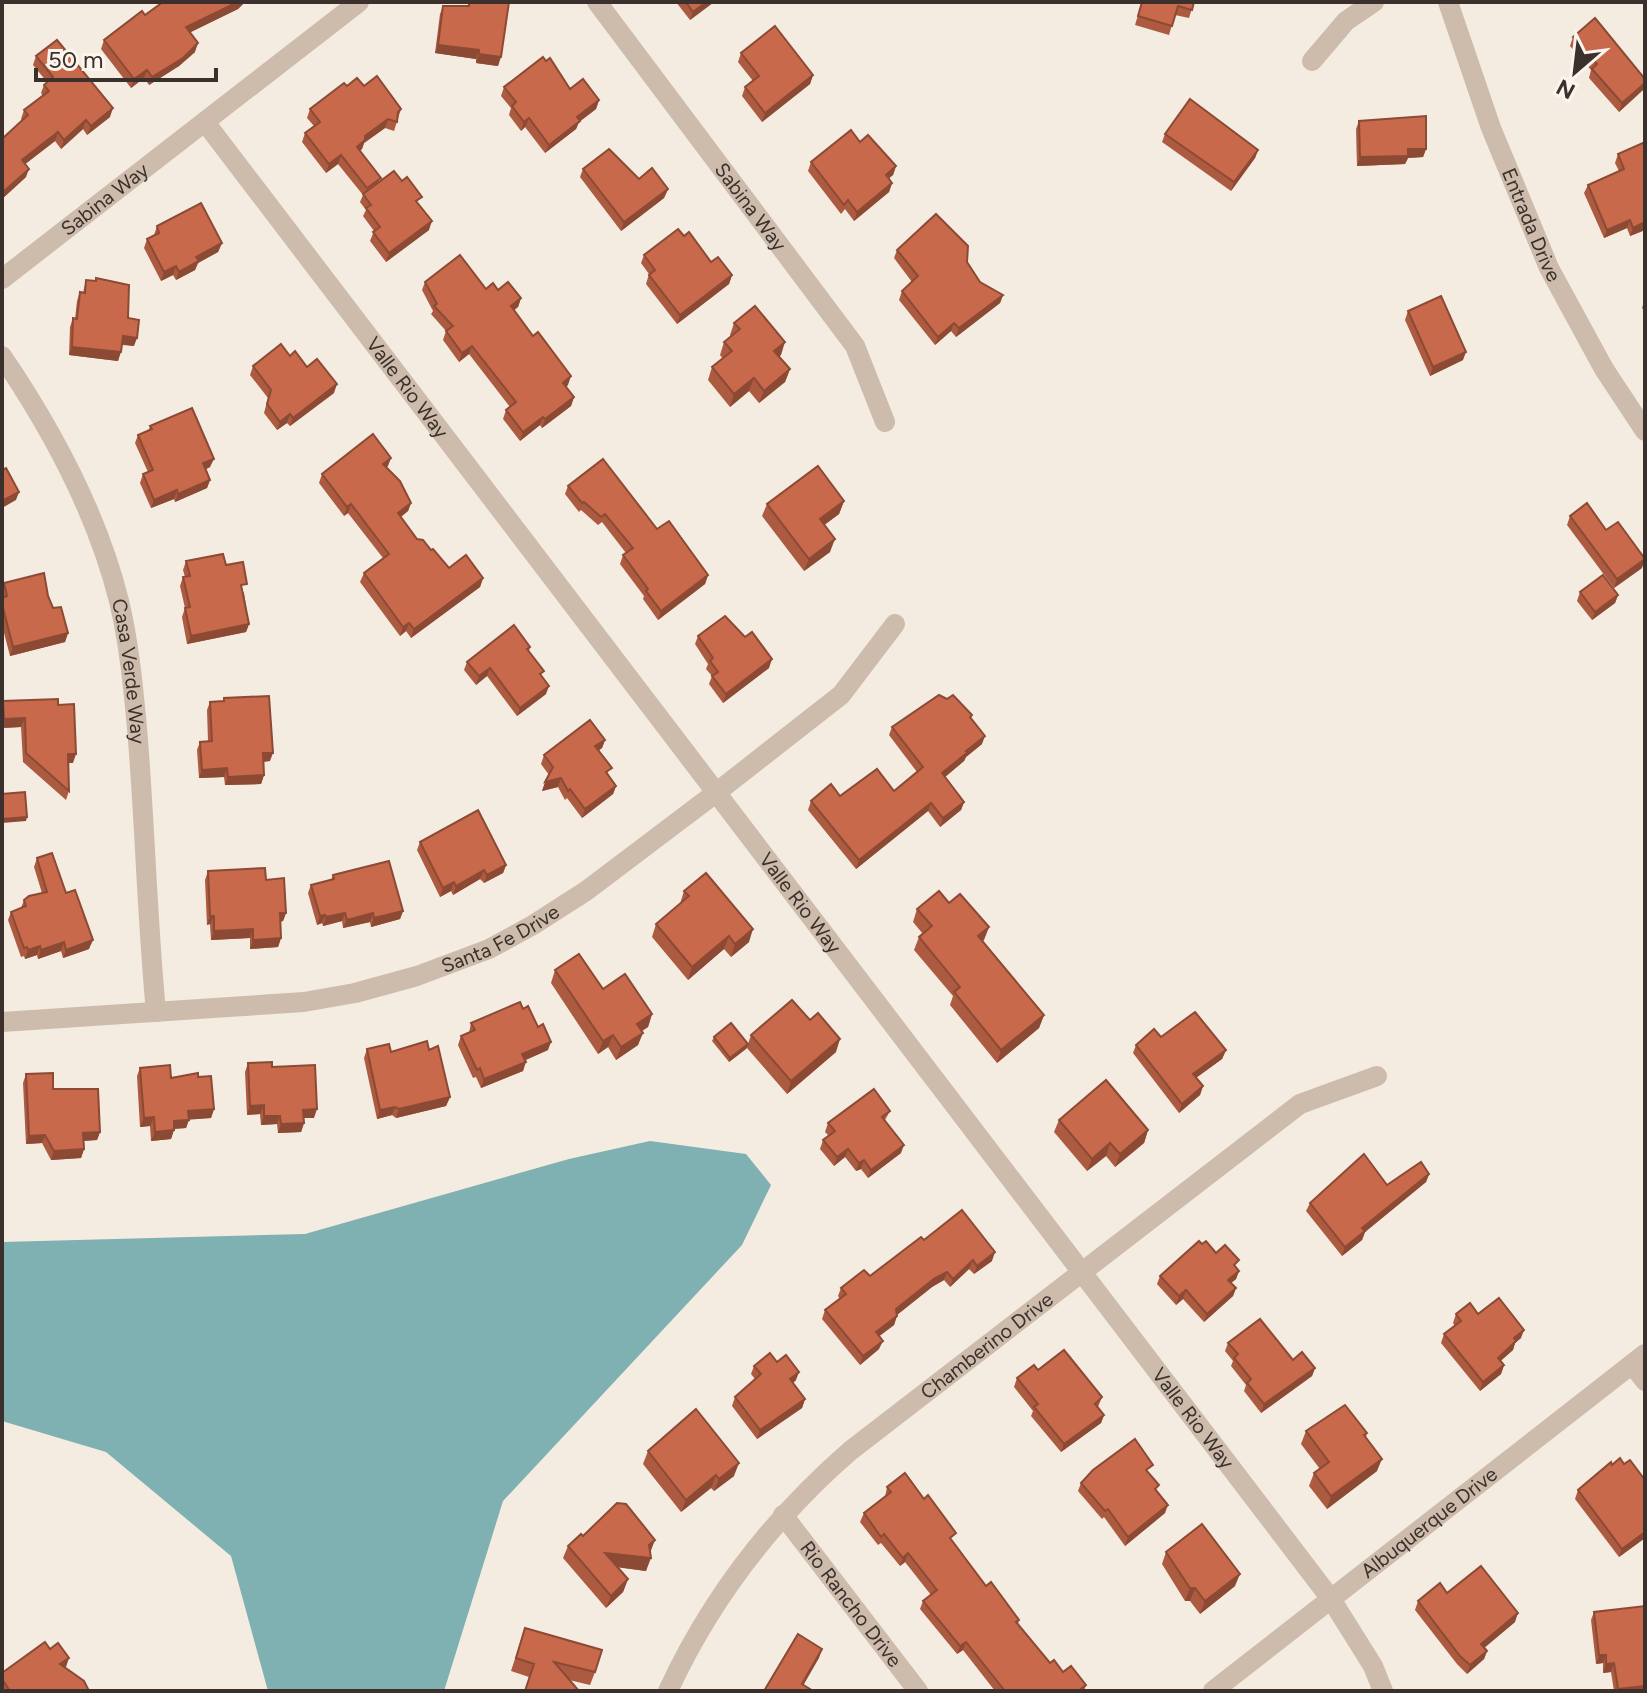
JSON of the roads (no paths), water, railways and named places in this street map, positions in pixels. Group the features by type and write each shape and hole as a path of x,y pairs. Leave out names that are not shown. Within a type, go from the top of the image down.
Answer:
{"street":[{"name":"Sabina Way","path":"2,279 359,2"},
{"name":"Sabina Way","path":"597,2 855,346 885,422"},
{"path":"1312,61 1346,21 1374,2"},
{"name":"Entrada Drive","path":"1448,2 1491,128 1549,268 1604,369 1645,431"},
{"name":"Valle Rio Way","path":"205,122 1331,1599 1373,1666 1383,1691"},
{"name":"Casa Verde Way","path":"2,356 30,396 70,470 102,544 119,601 130,661 138,745 156,1012"},
{"name":"Santa Fe Drive","path":"2,1022 304,1002 355,993 417,976 489,949 586,891 841,695 895,624"},
{"name":"Chamberino Drive","path":"668,1691 686,1653 752,1552 783,1515 850,1451 1300,1104 1377,1076"},
{"name":"Albuquerque Drive","path":"1213,1691 1641,1367"},
{"name":"Rio Rancho Drive","path":"783,1515 918,1691"}],"water":[{"path":"650,1141 746,1154 771,1185 742,1245 503,1501 444,1691 268,1691 231,1556 106,1452 2,1421 2,1242 305,1234 569,1159"}]}
